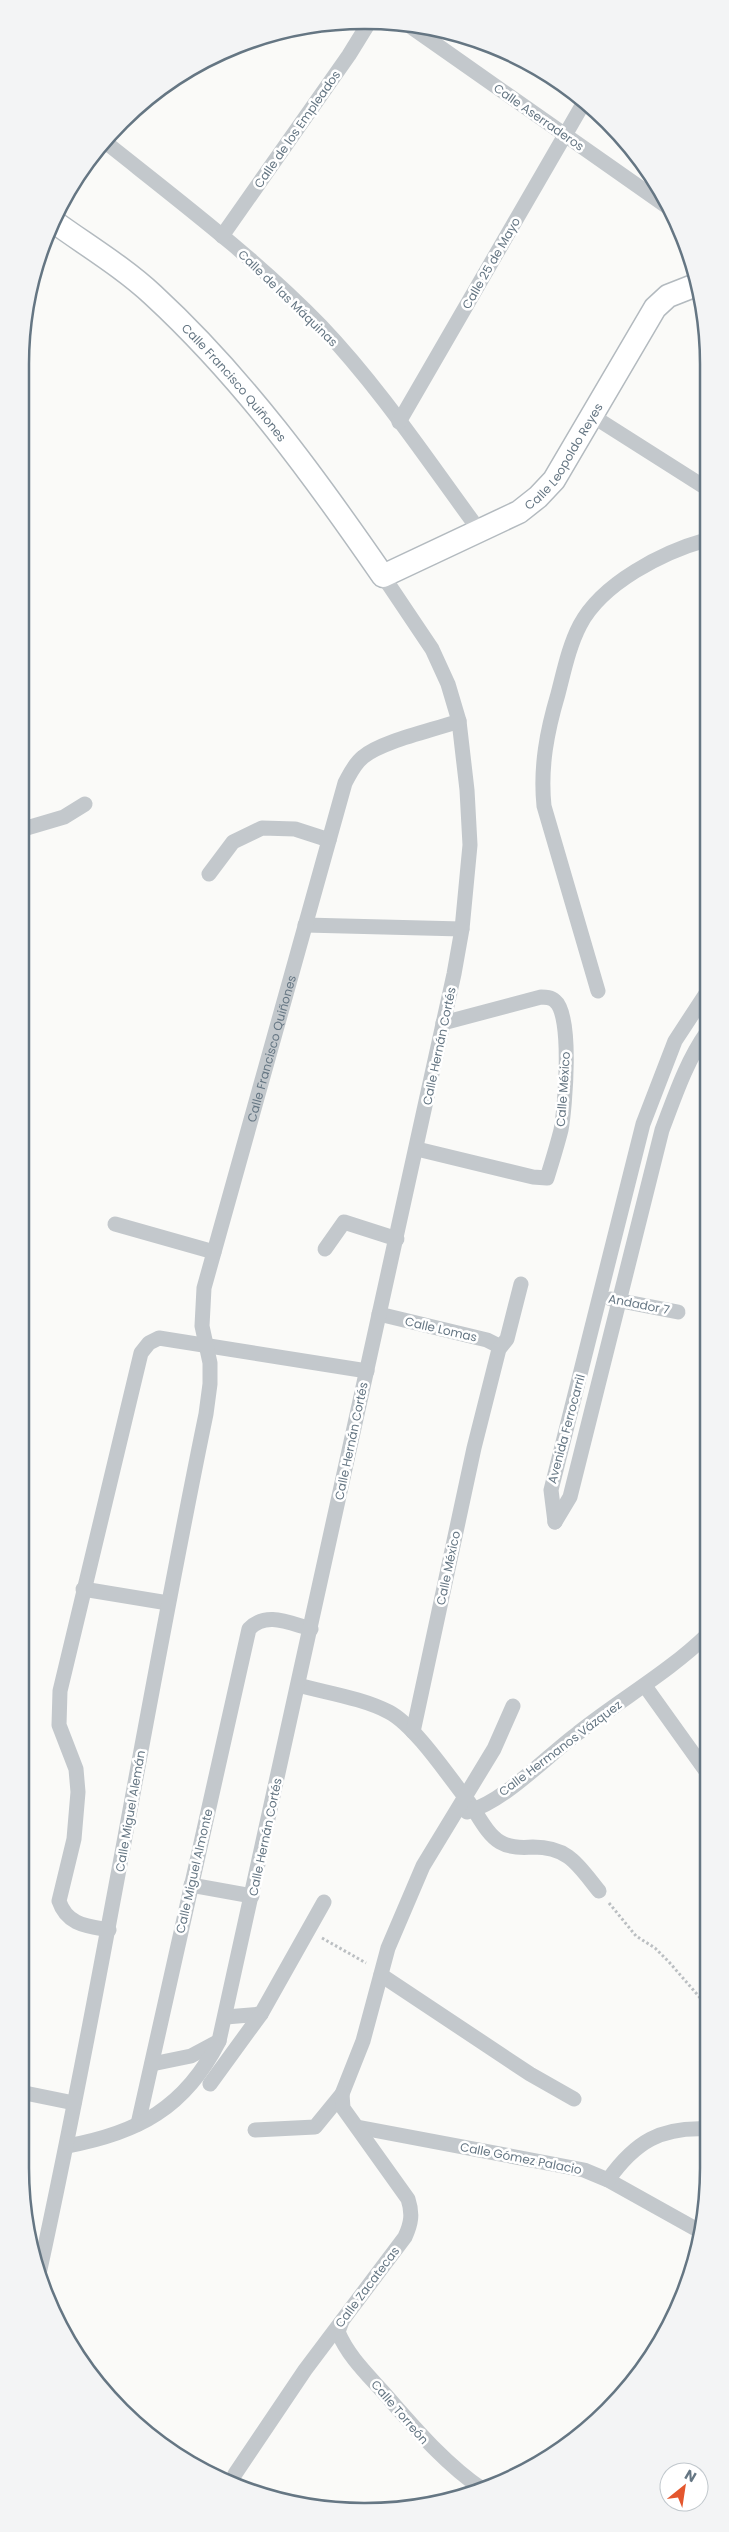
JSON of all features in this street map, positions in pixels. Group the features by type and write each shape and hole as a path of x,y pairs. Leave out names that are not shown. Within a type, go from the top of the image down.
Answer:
{"street":[{"name":"Calle de los Empleados","path":"222,236 349,55 365,29"},
{"name":"Calle Aserraderos","path":"421,34 656,199"},
{"name":"Calle 25 de Mayo","path":"399,422 581,108"},
{"name":"Calle de las Máquinas","path":"110,146 222,236 320,326 362,372 479,530"},
{"name":"Calle Francisco Quiñones","path":"59,225 151,293 204,344 297,454 383,576"},
{"name":"Calle Leopoldo Reyes","path":"383,576 519,512 538,497 554,480 655,308 668,296 691,287"},
{"path":"591,415 700,484"},
{"path":"598,990 544,806 542,780 551,717 572,643 580,624 592,608 631,574 659,557 700,542"},
{"name":"Calle Hernán Cortés","path":"66,2146 101,2140 138,2124 172,2104 192,2084 209,2062 219,2041 443,1024 462,929 470,845 467,790 459,721 448,684 432,649 383,576"},
{"name":"Calle Francisco Quiñones","path":"207,1346 202,1326 204,1288 345,783 353,768 362,757 375,749 459,721"},
{"path":"29,827 64,817 85,804"},
{"path":"208,874 233,842 262,828 295,829 329,840"},
{"path":"306,925 462,929"},
{"name":"Calle México","path":"417,1149 533,1178 548,1178 561,1128 566,1069 565,1034 561,1009 556,1001 548,997 541,997 443,1024"},
{"name":"Avenida Ferrocarril","path":"700,1003 675,1042 662,1070 643,1124 601,1296 550,1490 555,1522 570,1497 662,1130 682,1077 694,1050 700,1042"},
{"path":"662,1070 682,1077"},
{"path":"326,1249 344,1222 396,1239"},
{"path":"115,1224 214,1252"},
{"name":"Calle México","path":"413,1732 477,1431 499,1349 507,1340 521,1284"},
{"name":"Andador 7","path":"601,1296 678,1312"},
{"name":"Calle Lomas","path":"380,1314 487,1340 497,1345 499,1349"},
{"path":"109,1930 77,1924 63,1911 60,1901 74,1838 78,1792 76,1769 59,1725 58,1710 60,1691 83,1589 141,1352 149,1343 159,1338 367,1371"},
{"name":"Calle Miguel Alemán","path":"42,2260 109,1930 168,1603 206,1414 210,1384 207,1346"},
{"path":"83,1589 168,1603"},
{"name":"Calle Miguel Almonte","path":"138,2124 245,1640 249,1629 256,1621 268,1618 310,1628"},
{"name":"Calle Hermanos Vázquez","path":"452,1816 475,1810 517,1783 576,1734 645,1686 700,1641"},
{"path":"298,1685 390,1712 413,1732 466,1797 491,1834 499,1842 510,1846 544,1847 564,1852 575,1861 599,1891"},
{"path":"645,1686 700,1763"},
{"path":"255,2130 315,2127 342,2094 364,2041 375,1970 423,1866 494,1749 513,1706"},
{"path":"191,1885 252,1896"},
{"path":"210,2084 261,2014 324,1902"},
{"path":"375,1970 530,2074 574,2099"},
{"path":"226,2016 261,2014"},
{"path":"152,2064 191,2056 219,2041"},
{"path":"29,2094 74,2103"},
{"name":"Calle Zacatecas","path":"236,2474 305,2370 404,2237 411,2224 412,2210 408,2200 344,2108 342,2094"},
{"name":"Calle Gómez Palacio","path":"357,2127 584,2170 608,2180 695,2228"},
{"path":"608,2180 621,2162 636,2147 654,2137 674,2131 700,2130"},
{"name":"Calle Torreón","path":"342,2321 338,2332 349,2353 444,2460 475,2484"}],"path":[{"path":"599,1891 636,1936 655,1948 700,1998"},
{"path":"308,1930 375,1970"}]}
